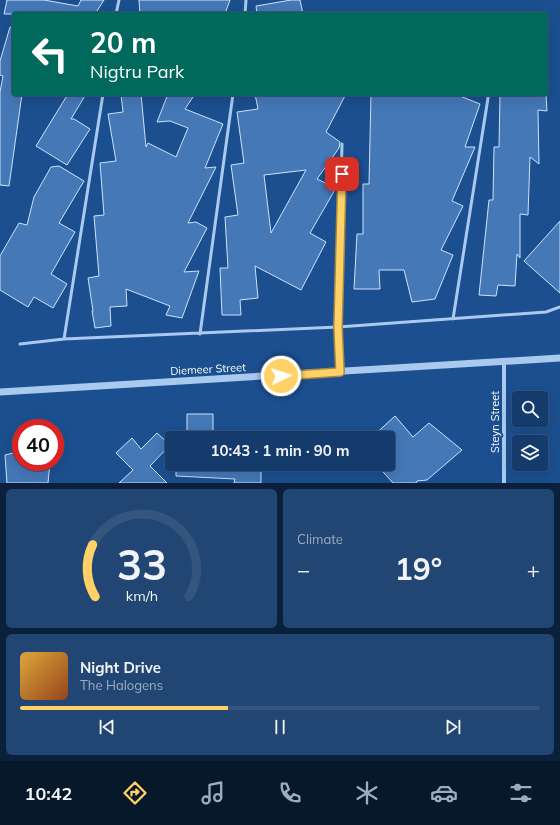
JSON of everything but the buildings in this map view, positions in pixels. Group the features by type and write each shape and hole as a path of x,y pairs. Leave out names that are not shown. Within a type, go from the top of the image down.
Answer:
{"street":[{"path":"339,348 340,372"},
{"name":"Diemeer Street","path":"0,392 560,358"},
{"name":"Steyn Street","path":"504,362 504,483"}],"lane":[{"path":"116,12 119,0"},
{"path":"244,12 246,0"},
{"path":"64,339 104,96"},
{"path":"200,334 233,96"},
{"path":"453,319 488,98"},
{"path":"339,348 338,327 342,144"},
{"path":"20,344 64,339 338,327 546,312 560,307"}],"route":[{"path":"281,376 340,372 338,327 342,174"}]}
